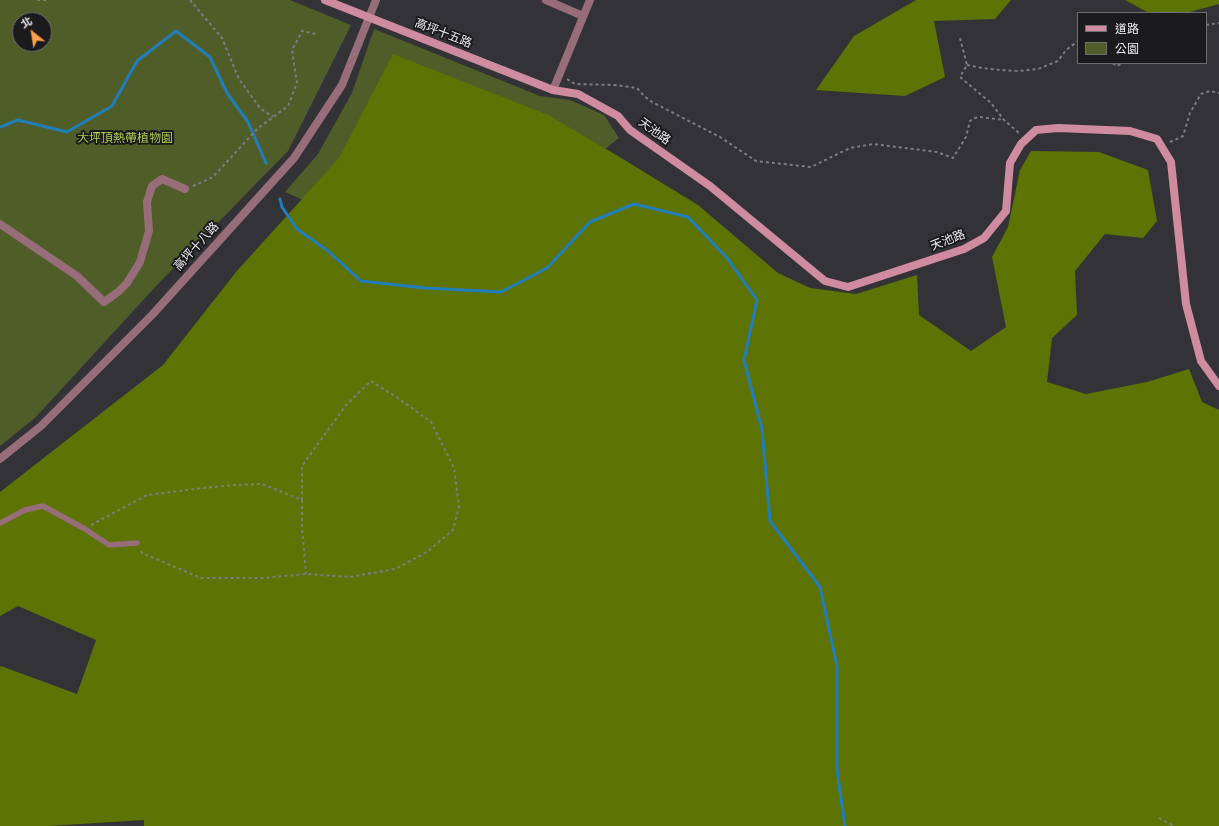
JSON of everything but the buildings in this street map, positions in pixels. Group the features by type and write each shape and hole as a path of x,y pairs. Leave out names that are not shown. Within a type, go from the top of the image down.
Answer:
{"street":[{"name":"高坪十五路","path":"324,0 553,90"},
{"name":"高坪十八路","path":"0,459 41,426 152,316 294,158 342,85 376,0"},
{"path":"546,0 583,16"},
{"path":"553,90 590,0"},
{"name":"天池路","path":"553,90 578,94 618,116 630,130 710,186 825,281 848,287 964,249 984,238 1006,212 1010,163 1021,144 1036,130 1058,128 1130,130 1157,139"},
{"path":"1157,139 1171,162 1186,304 1200,361 1219,386"},
{"path":"0,224 76,276 104,302 118,292 127,283 140,262 149,232 147,202 152,186 162,179 185,190"}],"lane":[{"path":"0,522 25,510 43,506 85,529 110,545 137,543"}],"path":[{"path":"37,0 48,0"},
{"path":"190,0 222,38 240,79 260,108 273,117"},
{"path":"1207,25 1219,22"},
{"path":"185,190 213,177 257,129 288,106 297,83 292,50 302,31 316,34"},
{"path":"960,38 967,65 960,77 991,103 1004,120 1026,139"},
{"path":"967,65 1006,71 1038,69 1058,61 1066,50 1077,42"},
{"path":"558,78 570,80 575,84 615,85 636,88 652,102 720,137 756,161 812,167 850,148 873,144 937,152 953,158 966,137 970,122 974,118 980,116 1004,120"},
{"path":"1157,139 1171,142 1183,136 1190,113 1201,94 1210,91 1219,93"},
{"path":"137,543 142,553 201,578 263,578 306,574 350,577 395,569 427,552 453,530 459,507 454,468 431,422 371,381 346,405 302,466 302,527 306,574"},
{"path":"85,529 147,495 227,485 262,484 302,500"},
{"path":"1159,818 1174,826"}],"green space":[{"name":"大坪頂熱帶植物園","path":"0,0 290,0 351,25 288,151 158,284 35,418 0,446"},
{"path":"916,0 1011,0 995,19 934,21 945,77 905,96 816,90 854,36"},
{"path":"1125,0 1219,0 1219,4 1190,12 1147,12"},
{"path":"374,29 540,96 570,100 604,115 619,138 572,175 308,202 285,192 318,154 352,93"},
{"path":"393,54 548,115 698,205 778,273 810,288 856,294 917,275 919,315 971,351 1006,327 992,257 1008,227 1020,170 1031,151 1099,152 1148,170 1157,221 1143,238 1105,234 1075,271 1077,315 1052,338 1047,382 1086,394 1147,382 1189,369 1202,402 1219,410 1219,826 144,826 144,820 49,826 0,826 0,667 1,666 77,694 96,640 18,606 0,616 0,492 163,365 236,272 339,158"}],"waterway":[{"path":"0,127 18,120 67,132 112,106 137,61 176,31 210,57 227,93 248,122 266,163"},
{"path":"280,199 282,207 297,229 328,251 361,281 425,288 501,292 547,268 590,222 634,204 688,217 727,258 757,300 744,360 762,429 770,521 820,587 837,666 837,770 845,826"}]}
